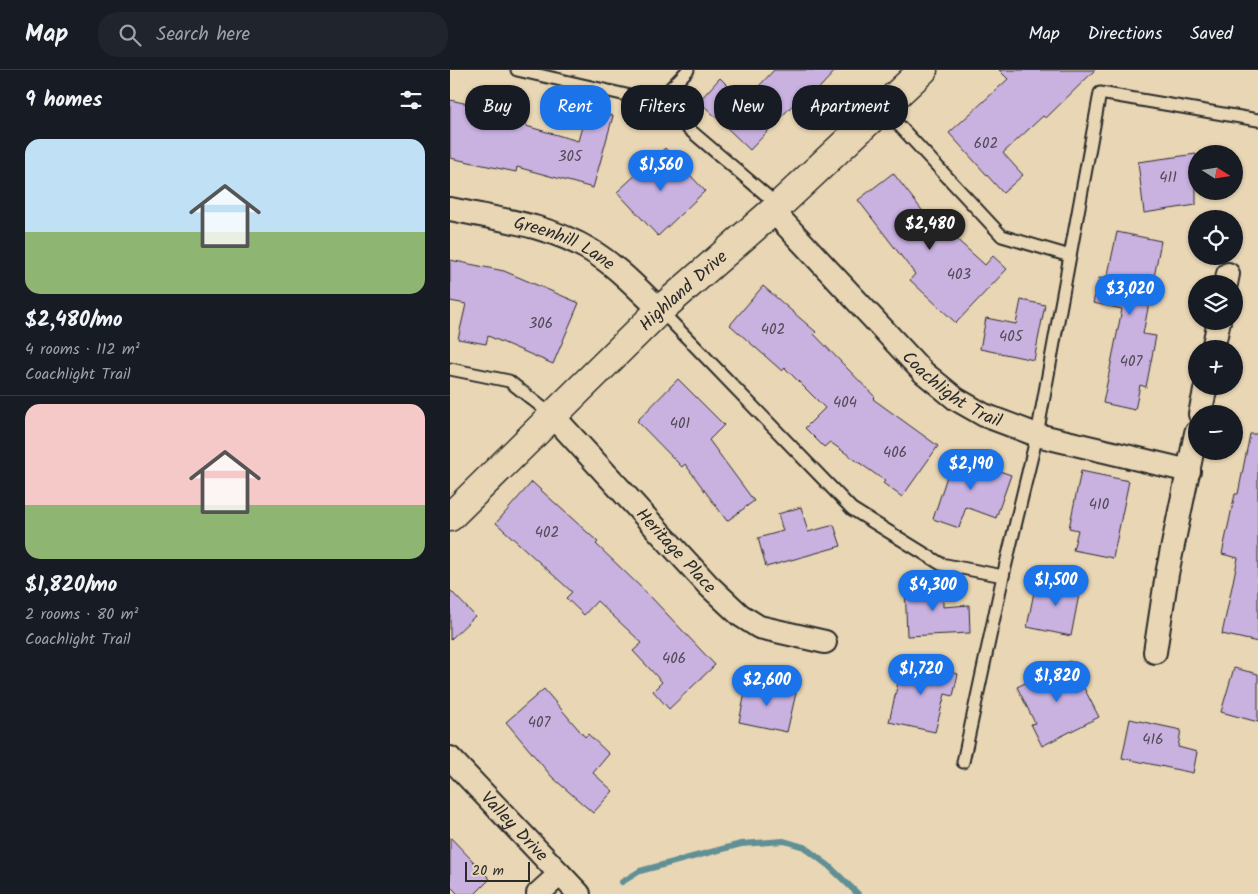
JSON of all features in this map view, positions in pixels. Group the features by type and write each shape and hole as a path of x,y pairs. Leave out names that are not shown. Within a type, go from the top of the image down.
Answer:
{"street":[{"name":"Highland Drive","path":"906,85 923,70"},
{"name":"Highland Drive","path":"450,517 554,417 660,310 776,208 858,130"},
{"name":"Coachlight Trail","path":"776,208 923,372 956,399 984,415 1037,435 1188,471"},
{"name":"Greenhill Lane","path":"450,209 549,231 572,241 609,263 660,310"},
{"name":"Heritage Place","path":"554,417 708,585 740,615 759,627 825,642"},
{"path":"1155,652 1167,574 1190,460"},
{"name":"Valley Drive","path":"450,758 579,894"},
{"path":"538,894 560,874"}],"lane":[{"path":"517,70 621,94"},
{"path":"673,85 688,70"},
{"path":"963,762 1003,576 1037,435 1100,93 1258,120"},
{"path":"688,130 776,208"},
{"path":"903,130 1002,236 1070,256"},
{"path":"660,310 852,509 941,564 1003,576"},
{"path":"450,369 509,381 554,417"}],"building":[{"path":"774,70 836,70 822,85 792,85 792,106 782,116 782,85 760,85"},
{"path":"999,70 1095,70 1046,118 1043,116 1003,153 1023,175 1003,193 949,133 1008,79"},
{"path":"720,78 727,85 714,85 714,115 704,106 704,96"},
{"path":"450,100 465,103 465,130 530,130 530,127 578,141 581,130 609,130 593,188 517,167 516,172 450,158"},
{"path":"729,130 769,130 750,150"},
{"path":"665,148 705,191 658,236 617,192"},
{"path":"1188,155 1188,200 1196,200 1196,205 1144,213 1138,162"},
{"path":"893,173 946,241 952,235 985,265 993,256 1007,269 956,323 910,280 915,274 858,200"},
{"path":"1117,232 1161,241 1143,334 1156,336 1146,387 1140,385 1135,410 1103,403 1122,309 1093,303 1099,278 1107,279"},
{"path":"450,260 504,271 579,303 553,364 488,336 486,344 458,339 466,304 450,301"},
{"path":"763,286 816,332 814,334 875,397 873,399 938,446 902,497 883,483 885,481 830,442 824,447 805,428 825,408 785,368 782,371 730,325"},
{"path":"1021,300 1045,305 1034,360 980,349 986,318 1016,324"},
{"path":"678,379 724,425 709,440 754,501 727,521 685,464 682,467 637,421"},
{"path":"1250,434 1258,434 1258,642 1222,634 1238,558 1222,554 1235,494 1238,494"},
{"path":"954,455 1011,475 996,518 966,507 959,528 933,519"},
{"path":"1081,471 1129,481 1113,558 1073,550 1078,530 1069,528"},
{"path":"532,482 598,542 596,544 650,596 715,665 669,709 653,691 662,682 633,651 642,643 597,601 584,615 566,598 572,592 496,523"},
{"path":"801,507 808,532 834,525 841,546 766,567 758,538 783,531 778,514"},
{"path":"1058,574 1082,579 1071,636 1027,627 1034,592 1053,596"},
{"path":"943,582 943,607 969,605 970,633 907,636 905,584"},
{"path":"450,590 475,616 450,640"},
{"path":"903,661 958,674 953,696 945,694 935,732 889,722"},
{"path":"1070,661 1099,717 1042,746 1031,724 1035,723 1017,687"},
{"path":"1234,668 1258,674 1258,722 1221,712"},
{"path":"747,683 796,693 787,732 739,722"},
{"path":"544,689 585,737 588,734 609,754 593,773 613,791 593,813 552,777 506,722"},
{"path":"1130,719 1181,730 1178,747 1197,752 1193,773 1122,758"},
{"path":"450,837 490,879 475,894 458,894 450,886"}],"waterway":[{"path":"622,882 640,871 741,844 784,841 804,847 829,866 858,894"}]}
